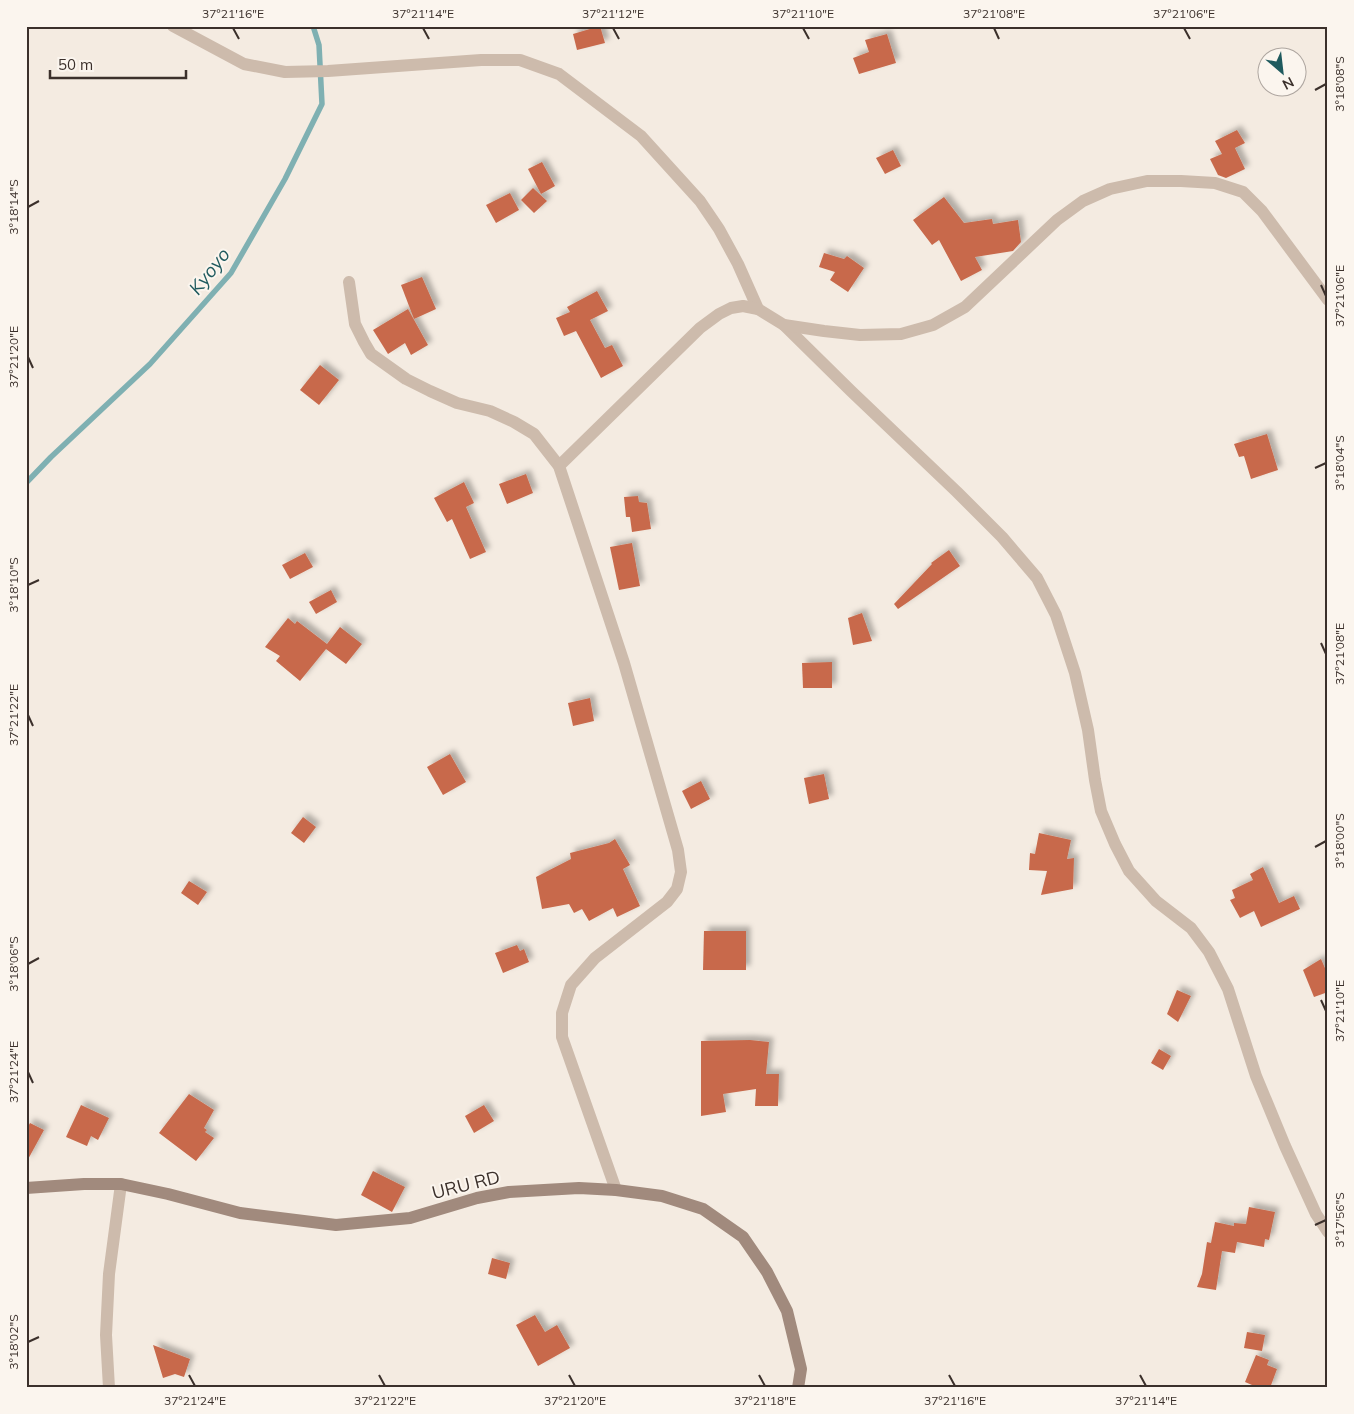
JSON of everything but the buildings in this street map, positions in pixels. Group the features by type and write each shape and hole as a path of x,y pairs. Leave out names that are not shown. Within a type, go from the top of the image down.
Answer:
{"street":[{"path":"173,26 244,64 285,72 328,71 481,60 520,60 559,74 641,136 700,201 719,229 738,264 758,309"},
{"path":"784,325 860,335 901,334 933,325 965,307 1057,220 1083,201 1110,189 1147,181 1215,183 1242,192 1262,211 1328,300"},
{"path":"349,282 355,324 371,354 406,379 430,391 457,403 490,411 514,422 534,434 559,466 624,664 678,850 681,872 676,889 667,902 595,958 571,985 562,1014 562,1037 616,1190"},
{"path":"559,466 700,328 718,314 730,308 743,306 758,309 784,325 851,392 957,492 1002,537 1036,578 1056,615 1075,673 1088,730 1095,780 1102,811 1115,844 1130,871 1156,901 1191,928 1209,952 1228,989 1256,1076 1285,1146 1316,1214 1328,1232"},
{"name":"URU RD","path":"26,1188 84,1184 121,1184 240,1213 336,1225 410,1218 477,1198 509,1192 579,1188 616,1190 662,1196 703,1209 743,1237 767,1272 787,1311 801,1369 798,1388"},
{"path":"109,1388 106,1334 109,1283 121,1184"}],"waterway":[{"name":"Kyoyo","path":"26,483 150,364 231,273 285,179 322,104 319,45 313,26"}]}
